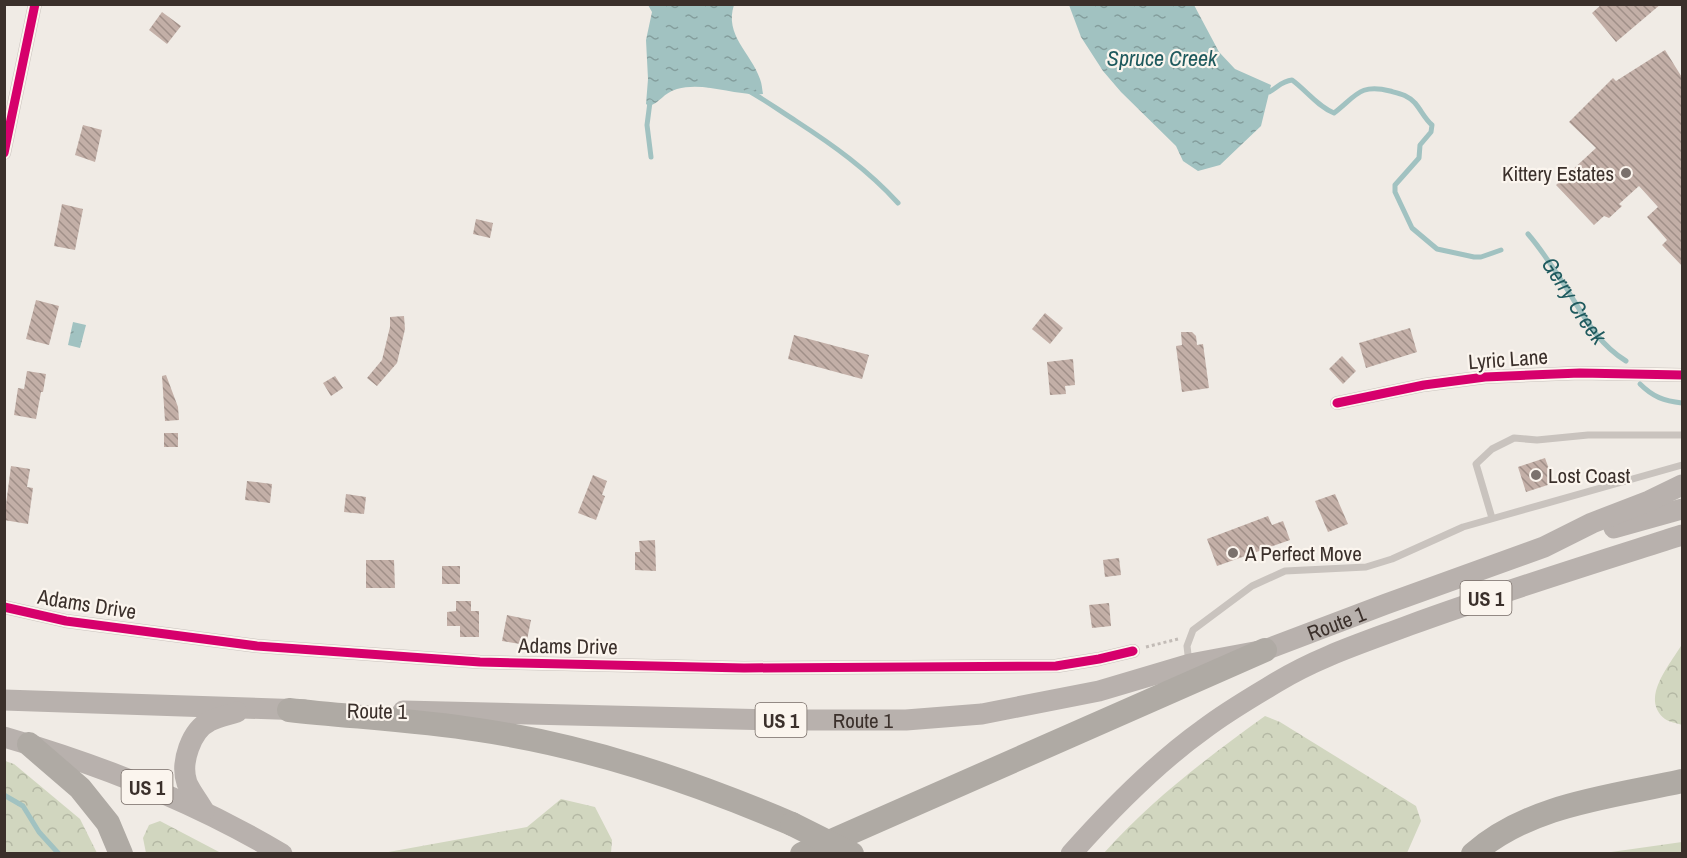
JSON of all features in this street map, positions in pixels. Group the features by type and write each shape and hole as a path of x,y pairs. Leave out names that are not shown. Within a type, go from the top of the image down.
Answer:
{"highway":[{"path":"802,854 1265,650"},
{"path":"289,710 478,730 605,756 666,774 730,797 852,854"},
{"path":"29,744 80,788 108,823 121,854"},
{"path":"1473,854 1504,830 1543,814 1577,804 1683,781"}],"main road":[{"name":"Route 1","path":"4,700 289,710 779,720 906,720 982,714 1087,693 1190,664 1265,650 1544,547 1683,485"},
{"path":"1544,547 1683,509"},
{"name":"Route 1","path":"1071,854 1093,829 1150,774 1204,729 1298,671 1340,651 1446,612 1677,537"},
{"path":"204,811 187,782 188,750 197,733 208,722 252,707"},
{"name":"US 1","path":"4,737 112,772 204,811 282,854"}],"street":[{"path":"4,153 35,4"},
{"name":"Lyric Lane","path":"1337,403 1424,385 1485,377 1580,373 1683,375"},
{"name":"Adams Drive","path":"4,608 66,621 257,646 480,662 744,668 1056,666 1133,651"}],"lane":[{"path":"1492,518 1476,464 1492,449 1514,438 1537,440 1588,435 1683,435"},
{"path":"1190,664 1187,646 1193,630 1252,586 1285,571 1366,567 1392,559 1463,527 1683,465"}],"path":[{"path":"1133,651 1191,636"}],"green space":[{"path":"1682,644 1682,725 1665,719 1658,711 1655,701 1660,681"},
{"path":"1265,716 1280,722 1416,806 1421,821 1407,853 1104,853 1160,797"},
{"path":"5,761 14,764 80,819 97,853 5,853"},
{"path":"561,799 595,807 612,840 611,853 383,853 527,827"},
{"path":"160,821 221,853 146,853 143,838 149,825"},
{"path":"1682,842 1682,853 1604,853"}],"water":[{"path":"648,5 734,5 732,16 735,35 756,70 763,94 687,87 668,93 653,105 646,104 648,79 646,40 652,12"},
{"name":"Spruce Creek","path":"1069,5 1194,5 1219,52 1235,69 1271,85 1261,126 1220,165 1198,171 1183,161 1176,146 1103,71 1081,37"},
{"path":"73,322 86,325 80,348 68,345"}],"building":[{"path":"1602,4 1661,4 1616,42 1592,13"},
{"path":"162,12 181,26 167,44 149,30"},
{"name":"Kittery Estates","path":"1665,50 1683,79 1683,267 1662,245 1667,240 1647,217 1658,207 1639,186 1619,204 1622,206 1609,218 1604,216 1594,225 1556,185 1596,148 1569,122 1613,78 1616,81"},
{"path":"83,125 102,130 95,162 75,155"},
{"path":"62,204 83,209 75,250 54,246"},
{"path":"476,219 493,223 490,238 473,234"},
{"path":"36,300 59,306 49,345 26,339"},
{"path":"1045,313 1063,328 1050,344 1032,329"},
{"path":"404,316 405,329 397,363 377,386 367,378 382,360 390,327 390,317"},
{"path":"1410,328 1417,352 1366,368 1359,343"},
{"path":"1181,332 1192,332 1196,336 1197,345 1203,344 1209,388 1182,392 1176,346 1182,345"},
{"path":"794,335 869,355 862,379 788,359"},
{"path":"1342,356 1356,371 1343,384 1329,369"},
{"path":"1073,359 1075,385 1065,386 1066,394 1050,395 1047,362"},
{"path":"27,371 46,374 36,419 14,415 18,388 24,389"},
{"path":"166,375 178,407 179,420 165,421 162,376"},
{"path":"335,376 343,388 331,396 323,383"},
{"path":"164,433 178,433 178,447 164,447"},
{"name":"Lost Coast","path":"1545,458 1554,483 1526,492 1518,467"},
{"path":"11,466 30,469 27,487 33,488 28,524 4,520"},
{"path":"593,475 607,481 602,495 605,496 596,520 578,513"},
{"path":"247,481 272,484 270,503 245,500"},
{"path":"346,494 366,497 364,514 344,512"},
{"path":"1335,494 1348,524 1328,532 1315,501"},
{"name":"A Perfect Move","path":"1268,516 1272,525 1283,521 1290,540 1217,566 1207,539"},
{"path":"655,540 656,571 635,570 635,552 640,552 639,541"},
{"path":"1119,558 1121,575 1105,577 1103,560"},
{"path":"366,560 394,560 395,588 366,588"},
{"path":"442,566 460,566 460,584 442,584"},
{"path":"456,601 471,601 471,611 479,611 479,637 460,637 460,626 447,626 447,612 456,611"},
{"path":"1109,603 1111,626 1092,628 1089,605"},
{"path":"507,615 531,620 526,645 502,641"}],"waterway":[{"name":"Gerry Creek","path":"1269,92 1292,80 1322,106 1334,113 1353,96 1365,90 1380,89 1409,98 1432,125 1431,132 1420,145 1419,158 1395,185 1395,192 1412,228 1437,249 1474,257 1501,250"},
{"path":"749,91 837,149 875,180 898,203"},
{"path":"650,102 647,125 651,157"},
{"name":"Gerry Creek","path":"1528,234 1551,264 1597,336 1626,361"},
{"name":"Gerry Creek","path":"1640,384 1659,398 1682,403"},
{"path":"4,795 23,806 39,832 59,854"}],"cycle path":[{"path":"4,153 35,4"},
{"path":"1337,403 1424,385 1485,377 1580,373 1682,375"},
{"path":"4,607 66,621 257,646 480,662 744,668 1056,666 1133,651"}],"place":[{"name":"Kittery Estates","path":"1626,173"},
{"name":"Lost Coast","path":"1536,475"},
{"name":"A Perfect Move","path":"1233,553"}]}
